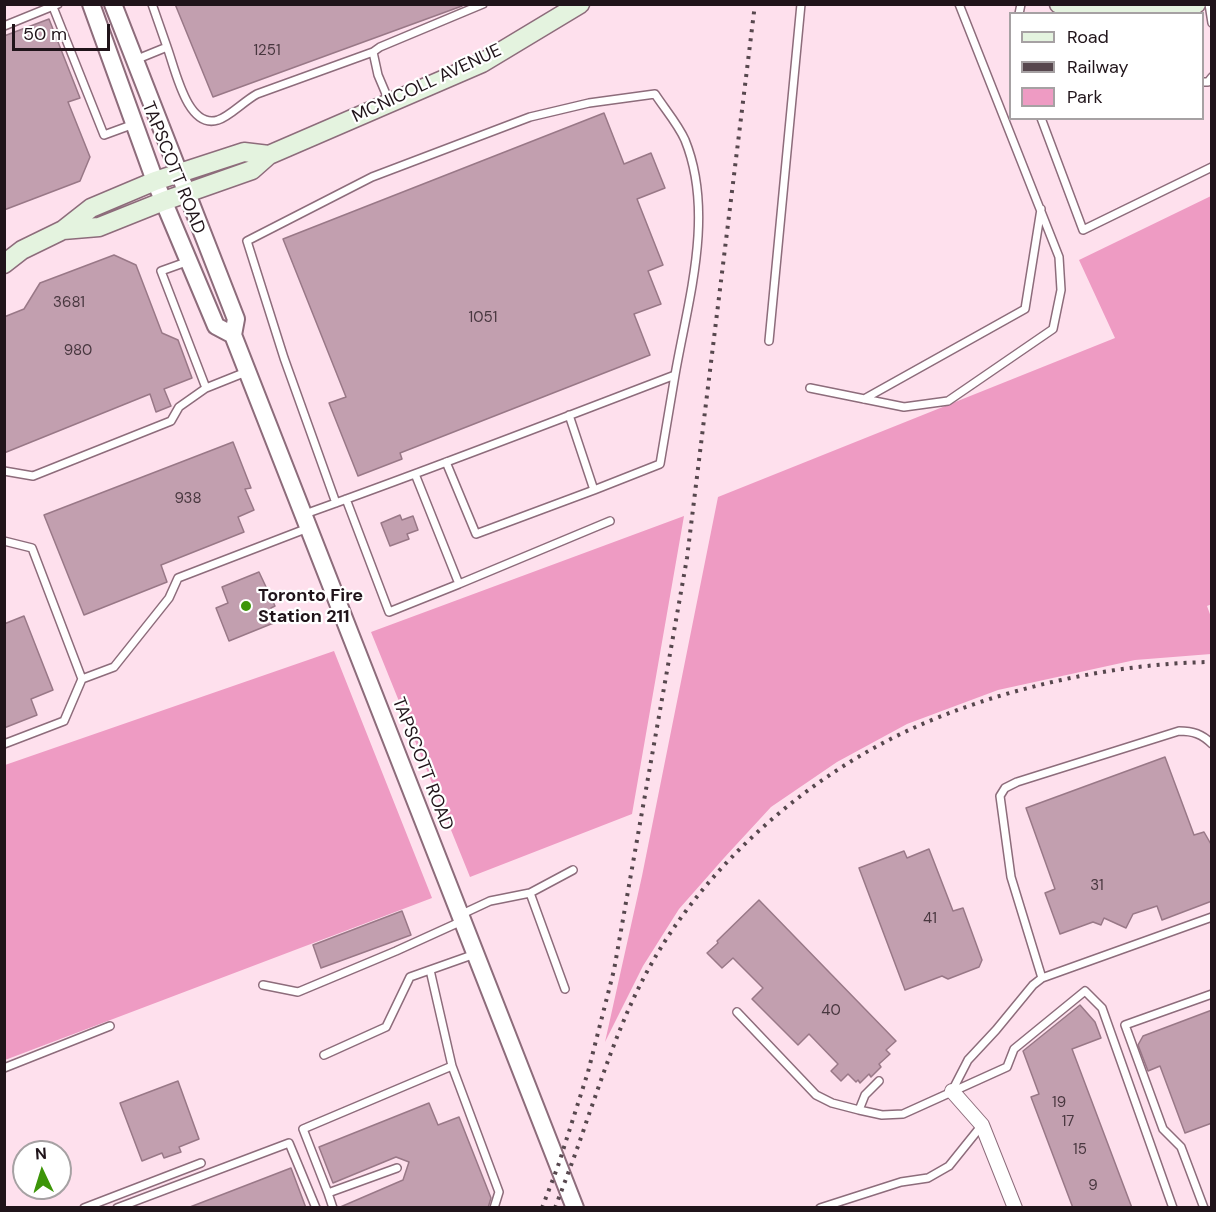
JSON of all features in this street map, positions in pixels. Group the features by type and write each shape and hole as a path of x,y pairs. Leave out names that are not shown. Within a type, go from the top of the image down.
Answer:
{"main road":[{"name":"MCNICOLL AVENUE","path":"63,230 99,227 252,170 269,155 482,63 580,4"},
{"path":"1059,4 1091,12 1196,4"},
{"name":"MCNICOLL AVENUE","path":"4,264 22,250 63,230 91,208 155,181 244,152 269,155"}],"street":[{"name":"TAPSCOTT ROAD","path":"91,4 155,181 216,326 233,335"},
{"name":"TAPSCOTT ROAD","path":"113,4 236,319 233,335 247,372 575,1208"},
{"path":"952,1091 982,1125 1015,1208"}],"lane":[{"path":"152,4 189,107 207,122 220,120 243,101 257,94 373,52 483,4"},
{"path":"769,341 801,4"},
{"path":"810,388 904,407 948,401 1053,329 1061,290 1059,257 959,4"},
{"path":"1209,4 1212,23"},
{"path":"4,26 55,5 104,135 134,124"},
{"path":"135,60 167,47"},
{"path":"373,52 378,75 390,103"},
{"path":"336,502 284,358 247,241 372,177 530,117 589,103 655,94 684,138 692,165 698,202 697,251 660,464 476,534 446,462"},
{"path":"1042,120 1083,230 1212,167"},
{"path":"864,399 1025,309 1041,209"},
{"path":"189,261 161,271 206,388"},
{"path":"4,471 33,476 171,421 179,407 206,388 247,372"},
{"path":"81,679 114,667 170,598 178,579 305,521 336,502 675,375"},
{"path":"569,415 594,490"},
{"path":"415,474 459,584"},
{"path":"346,499 389,612 610,521"},
{"path":"4,541 32,548 81,679 64,721 4,744"},
{"path":"1042,978 1011,877 1000,796 1005,788 1017,782 1179,730 1192,731 1204,736 1212,744"},
{"path":"263,985 298,992 396,951 490,901 530,893 573,870"},
{"path":"530,893 565,989"},
{"path":"952,1091 968,1060 1033,985 1042,978 1212,917"},
{"path":"324,1055 387,1027 410,977 475,954"},
{"path":"430,970 452,1066 499,1192 494,1208"},
{"path":"738,1012 816,1095 832,1103 859,1110 882,1115 903,1114 1007,1066 1014,1049 1085,991 1102,1008 1173,1208"},
{"path":"1204,1208 1181,1147 1163,1129 1125,1025 1212,994"},
{"path":"4,1068 110,1026"},
{"path":"333,1208 303,1129 452,1066"},
{"path":"859,1110 865,1095 879,1081"},
{"path":"820,1208 901,1182 928,1178 948,1166 982,1125"},
{"path":"117,1208 289,1143 316,1208"},
{"path":"84,1208 201,1163"},
{"path":"328,1193 397,1168"}],"green space":[{"path":"1211,196 1212,604 1207,606 1211,617 1211,654 1135,660 998,690 907,724 837,762 771,807 679,909 643,966 605,1042 642,876 718,497 1115,338 1079,260"},
{"path":"684,516 632,814 470,877 371,632"},
{"path":"334,651 432,898 5,1060 5,765"}],"building":[{"path":"175,4 462,4 462,6 213,97"},
{"path":"49,19 80,98 68,102 90,157 80,181 4,210 4,36"},
{"path":"604,113 624,164 651,153 665,188 637,199 663,265 648,271 661,304 634,314 650,355 400,453 402,459 358,476 329,403 346,397 283,239"},
{"path":"114,255 136,265 162,333 178,340 192,378 164,389 171,406 156,412 150,394 4,453 4,317 24,309 40,283"},
{"path":"233,442 251,488 245,489 254,510 238,517 244,532 161,565 167,582 84,615 44,515"},
{"path":"400,515 402,520 413,516 418,530 407,534 409,539 390,546 381,523"},
{"name":"Toronto Fire Station 211","path":"259,572 275,606 271,608 276,622 229,641 216,608 228,603 222,587"},
{"path":"24,616 53,690 31,699 37,715 4,728 4,624"},
{"path":"1165,757 1194,835 1204,832 1212,846 1212,901 1162,920 1157,906 1133,914 1126,928 1104,918 1101,925 1093,922 1060,934 1045,893 1055,889 1026,808"},
{"path":"929,849 953,911 963,908 982,960 979,967 948,979 942,976 905,990 859,868 904,851 907,858"},
{"path":"759,900 896,1041 886,1050 890,1054 879,1064 881,1067 871,1077 869,1074 860,1083 848,1074 841,1081 831,1071 838,1064 809,1034 798,1045 752,999 763,988 733,958 722,968 707,953"},
{"path":"402,911 411,935 321,968 313,945"},
{"path":"1080,1005 1095,1022 1101,1038 1072,1049 1132,1208 1073,1208 1031,1097 1039,1094 1023,1051"},
{"path":"1212,1010 1212,1123 1185,1133 1160,1066 1148,1071 1138,1045 1143,1036"},
{"path":"178,1081 199,1139 179,1147 181,1152 164,1158 162,1153 142,1161 120,1103"},
{"path":"429,1103 438,1125 459,1117 491,1198 488,1208 338,1208 403,1180 409,1162 396,1157 333,1183 319,1147"},
{"path":"291,1168 306,1208 190,1208 190,1207"}],"railway":[{"path":"542,1208 588,1072 614,970 687,558 755,4"},
{"path":"555,1208 616,1039 653,961 702,890 763,827 833,773 871,750 943,715 1018,691 1096,673 1136,667 1212,662"}],"place":[{"name":"Toronto Fire Station 211","path":"246,606"}]}
